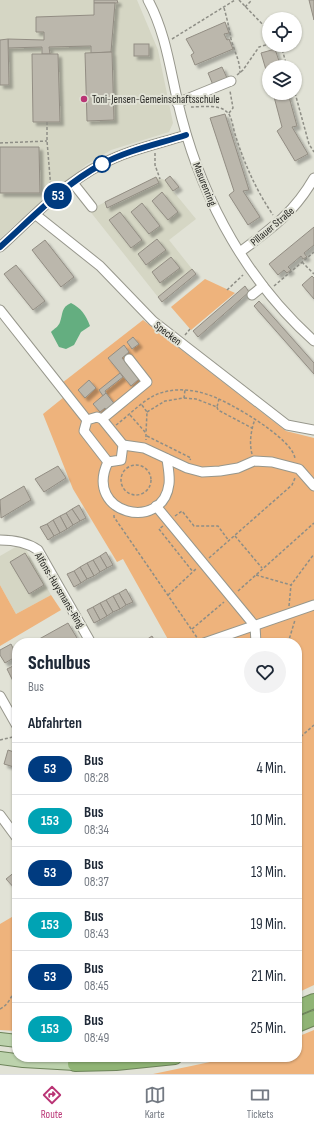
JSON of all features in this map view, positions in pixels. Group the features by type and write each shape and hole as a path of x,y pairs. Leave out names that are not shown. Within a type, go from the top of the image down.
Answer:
{"highway":[{"path":"302,1006 314,1001"},
{"path":"302,1023 314,1018"},
{"path":"75,1064 126,1062"}],"main road":[{"path":"0,1039 12,1041"},
{"path":"0,1058 12,1060"},
{"path":"40,1062 75,1064"}],"street":[{"name":"Masurenring","path":"148,0 164,41 186,135 216,211 250,268 265,289 301,330 314,341"},
{"path":"178,105 231,81"},
{"path":"0,247 54,198 89,171 122,154 186,135"},
{"name":"Pillauer Straße","path":"240,252 278,223 293,209 305,195 314,178"},
{"path":"72,183 92,207"},
{"name":"Specken","path":"36,215 100,266 153,321 287,425 314,430"},
{"path":"252,295 265,289"},
{"path":"0,310 66,396 87,420"},
{"path":"102,419 147,382 129,359"},
{"path":"96,417 102,419 123,445 124,464 108,462 84,431 87,420 96,417"},
{"path":"123,445 144,448 187,468 202,472 238,468 254,461 272,462 297,468 314,486"},
{"path":"108,462 103,476 104,489 114,505 132,513 145,512 156,506 165,496 169,484 167,459"},
{"path":"156,506 255,626 256,638"},
{"name":"Alfons-Huysmans-Ring","path":"0,540 10,540 38,550 88,638"},
{"path":"218,638 314,605"},
{"path":"0,696 12,717"},
{"path":"0,815 12,831"}],"path":[{"path":"164,41 176,38 235,0"},
{"path":"239,0 262,24"},
{"path":"245,7 252,0"},
{"path":"224,8 231,32 231,38 240,62 240,73"},
{"path":"229,113 233,108 230,93 231,81 240,73 259,47 262,46"},
{"path":"297,100 309,144 314,152"},
{"path":"178,105 212,107 223,109 229,113 257,190 278,223"},
{"path":"47,122 46,141 50,186 54,198"},
{"path":"0,143 46,141"},
{"path":"155,144 155,165 160,179"},
{"path":"265,289 314,252"},
{"path":"302,262 314,274"},
{"path":"226,290 250,268"},
{"path":"184,398 185,390"},
{"path":"110,430 142,404 162,392 185,390 219,399 255,419 288,445 294,453 297,468 292,485 168,595"},
{"path":"147,412 165,401 184,398 196,399 217,407 218,410 252,428"},
{"path":"217,407 219,399"},
{"path":"142,404 147,412 147,436 144,448"},
{"path":"130,415 146,433"},
{"path":"254,461 251,450 252,428 255,419"},
{"path":"147,436 191,458 187,468"},
{"path":"124,464 138,465 148,471 151,482 146,492 135,496 124,490 121,479 124,464"},
{"path":"114,505 114,517 198,638"},
{"path":"192,629 263,569 314,523"},
{"path":"235,536 263,569"},
{"path":"288,615 291,586 314,554"},
{"path":"256,575 291,586"},
{"path":"290,638 298,611"},
{"path":"302,736 314,725"},
{"path":"0,740 12,737"},
{"path":"0,1009 5,1007 12,995"}],"shaded area":[{"name":"Toni-Jensen-Gemeinschaftsschule","path":"0,0 137,0 158,50 173,123 169,132 111,150 86,165 31,210 0,239"},
{"path":"170,176 179,187 173,191 196,219 169,240 196,274 162,302 89,210 156,177 165,180"},
{"path":"205,279 235,293 191,330 171,307"},
{"path":"71,303 83,312 90,326 81,332 74,345 66,349 59,347 51,332 58,326 65,307"},
{"path":"143,320 286,431 314,438 314,985 302,991 302,638 167,638 123,559 117,562 73,489 43,414 69,393 62,383"},
{"path":"19,545 25,548 51,595 16,614 0,585 0,556"},
{"path":"0,585 16,614 51,595 61,610 0,646"},
{"path":"12,917 12,1031 0,1030 0,924"},
{"path":"314,1030 314,1074 153,1074 210,1062 302,1062 302,1035"}],"building":[{"path":"94,0 117,0 118,3 94,3"},
{"path":"309,0 314,0 314,20"},
{"path":"94,3 115,3 111,52 91,53 91,46 49,47 50,54 42,54 42,47 8,48 8,39 44,40 44,32 36,32 36,17 94,15"},
{"path":"225,22 229,33 224,34 227,40 229,39 233,49 195,65 191,55 194,53 186,39"},
{"path":"8,39 9,85 0,85 0,40"},
{"path":"134,44 149,44 149,56 134,56"},
{"path":"112,52 114,120 87,121 85,53"},
{"path":"276,52 279,60 263,60 261,53"},
{"path":"32,54 58,54 60,122 33,122"},
{"path":"222,67 227,78 213,85 208,73"},
{"path":"275,100 290,100 297,126 292,127 308,154 295,161 277,131 282,127"},
{"path":"225,114 249,190 243,191 260,217 248,225 229,195 234,191 210,118"},
{"path":"0,147 39,147 40,193 0,193"},
{"path":"170,176 179,187 173,191 165,180"},
{"path":"156,177 159,183 107,208 105,202"},
{"path":"162,192 178,212 168,220 152,201"},
{"path":"142,203 160,226 149,234 131,212"},
{"path":"120,212 142,240 131,248 109,220"},
{"path":"314,227 314,245 304,253 307,257 303,259 301,256 288,267 291,270 287,273 284,270 278,275 269,264"},
{"path":"157,239 166,250 146,265 138,254"},
{"path":"45,240 74,277 61,287 32,250"},
{"path":"171,257 180,268 160,283 152,272"},
{"path":"16,265 45,301 33,310 4,274"},
{"path":"192,269 196,274 162,302 158,297"},
{"path":"312,276 314,278 314,299 302,285"},
{"path":"245,286 249,292 198,337 193,331"},
{"path":"259,301 314,363 314,374 254,306"},
{"path":"133,337 139,344 132,349 127,342"},
{"path":"124,345 129,352 122,358 139,379 131,386 108,358"},
{"path":"120,373 123,377 105,391 106,393 103,396 99,390"},
{"path":"89,380 96,388 85,398 78,390"},
{"path":"106,393 116,406 108,412 105,408 100,412 93,404"},
{"path":"58,466 66,478 44,492 35,479"},
{"path":"24,486 31,500 1,518 0,500"},
{"path":"79,505 86,518 80,521 72,509"},
{"path":"72,509 80,521 73,525 66,513"},
{"path":"66,513 73,525 67,529 60,516"},
{"path":"60,516 67,529 60,533 53,520"},
{"path":"53,520 60,533 54,536 47,524"},
{"path":"47,524 54,536 48,540 40,527"},
{"path":"106,552 113,565 107,568 100,556"},
{"path":"25,553 44,585 29,594 10,562"},
{"path":"100,556 107,568 100,572 93,560"},
{"path":"93,560 100,572 94,576 87,563"},
{"path":"87,563 94,576 87,579 80,567"},
{"path":"80,567 87,579 81,583 74,571"},
{"path":"74,571 81,583 74,587 67,574"},
{"path":"126,589 133,602 126,605 119,593"},
{"path":"119,593 126,605 120,609 113,596"},
{"path":"113,596 120,609 113,612 106,600"},
{"path":"106,600 113,612 107,616 100,603"},
{"path":"100,603 107,616 100,620 93,607"},
{"path":"93,607 100,620 94,623 87,610"},
{"path":"68,623 77,638 41,638"},
{"path":"11,644 12,659 5,663 0,655 0,650"},
{"path":"12,666 12,679 7,669"},
{"path":"8,750 12,751 12,766 4,764"},
{"path":"12,874 12,886 6,879"}],"bus line":[{"name":"53","path":"0,247 54,198 89,171 122,154 186,135"}],"place":[{"name":"Toni-Jensen-Gemeinschaftsschule","path":"84,99"}]}
